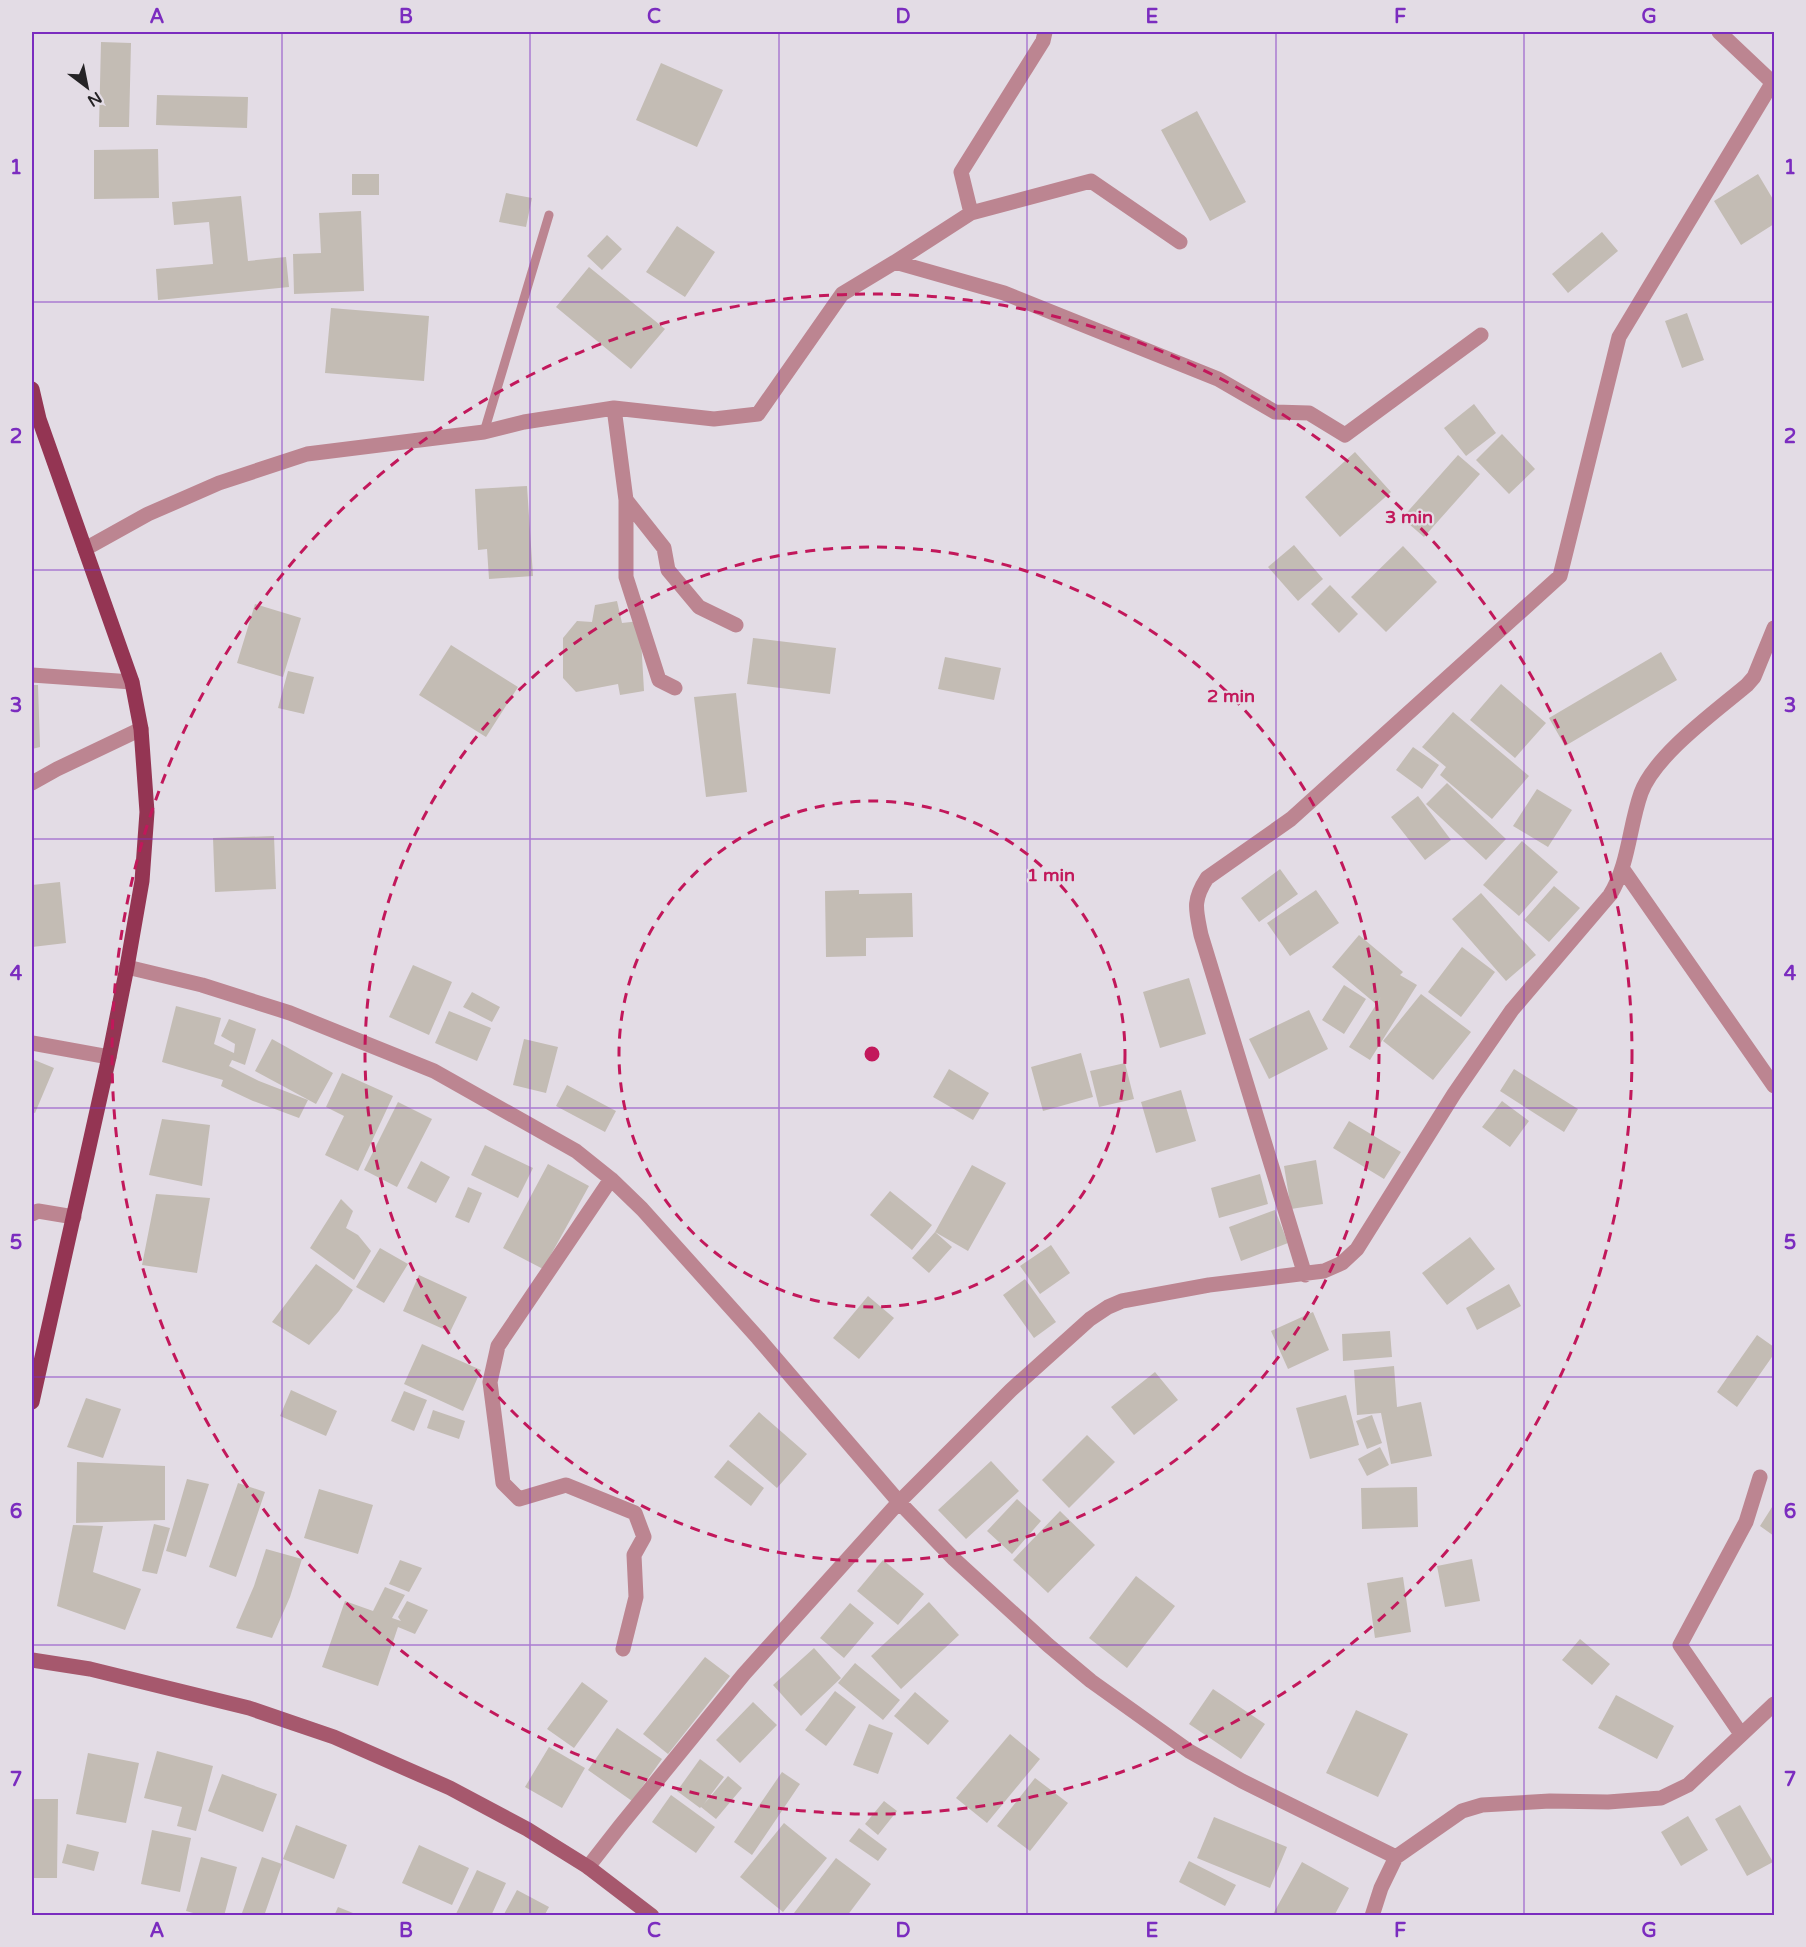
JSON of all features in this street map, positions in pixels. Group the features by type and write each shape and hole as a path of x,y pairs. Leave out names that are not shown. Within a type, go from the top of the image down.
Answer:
{"main road":[{"path":"32,389 39,419 132,682 141,729 147,812 142,881 127,967 32,1402"}],"street":[{"path":"970,213 961,172 1043,41 1045,32"},
{"path":"1305,1275 1201,935 1196,909 1198,892 1207,878 1291,819 1560,576 1619,337 1774,83 1719,32"},
{"path":"85,549 148,514 209,487 307,454 484,432 524,422 614,408 714,419 758,414 842,294 970,213 1091,181 1180,243"},
{"path":"895,262 1004,293 1218,379 1275,412 1309,413 1345,435 1481,335"},
{"path":"614,408 626,500 626,577 659,680 675,688"},
{"path":"626,500 664,548 668,570 699,607 736,625"},
{"path":"588,1867 744,1674 899,1502 1011,1390 1090,1319 1122,1301 1209,1285 1324,1271 1342,1263 1357,1249 1454,1094 1505,1019 1610,895 1618,882 1641,792 1657,767 1678,743 1754,677 1774,628"},
{"path":"32,675 132,682"},
{"path":"32,783 141,729"},
{"path":"1622,868 1774,1086"},
{"path":"127,967 202,985 290,1013 434,1071 576,1151 611,1179 642,1209 758,1338 899,1502 954,1560 1048,1645 1091,1681 1189,1751 1242,1781 1396,1857"},
{"path":"32,1043 109,1057"},
{"path":"611,1179 498,1346 490,1382 503,1483 519,1499 566,1485 635,1513 644,1536 634,1555 636,1597 623,1649"},
{"path":"32,1214 38,1212 74,1217"},
{"path":"1741,1734 1680,1645 1746,1522 1760,1477"},
{"path":"32,1660 90,1669 249,1708 334,1737 450,1788 527,1829 588,1867 652,1916"},
{"path":"1372,1916 1381,1888 1396,1857 1462,1811 1482,1805 1608,1802 1661,1798 1688,1785 1774,1704"}],"lane":[{"path":"484,432 549,215"}],"building":[{"path":"101,42 131,43 129,127 99,127"},
{"path":"661,63 723,90 697,147 636,120"},
{"path":"157,95 248,97 247,128 156,125"},
{"path":"1197,111 1246,202 1210,221 1161,130"},
{"path":"158,149 159,198 94,199 94,150"},
{"path":"352,174 379,174 379,195 352,195"},
{"path":"1758,174 1774,201 1774,224 1741,245 1714,201"},
{"path":"506,193 532,198 526,227 499,222"},
{"path":"241,196 248,261 286,257 289,287 158,300 156,269 213,264 209,222 174,225 172,202"},
{"path":"361,211 364,291 294,294 293,254 321,253 319,213"},
{"path":"677,226 715,252 685,297 646,272"},
{"path":"1602,232 1618,251 1568,293 1552,274"},
{"path":"607,235 622,249 602,270 587,256"},
{"path":"589,267 665,329 631,369 556,307"},
{"path":"331,308 429,316 424,381 325,373"},
{"path":"1687,313 1704,360 1682,368 1665,321"},
{"path":"1474,404 1496,433 1466,456 1444,428"},
{"path":"1502,434 1535,469 1509,494 1476,460"},
{"path":"1355,452 1391,492 1340,537 1305,497"},
{"path":"1458,455 1480,474 1424,537 1402,518"},
{"path":"527,486 533,576 489,579 487,549 478,550 475,489"},
{"path":"1294,545 1323,579 1298,601 1268,567"},
{"path":"1403,546 1437,582 1386,632 1351,597"},
{"path":"1330,585 1358,614 1339,633 1311,604"},
{"path":"617,601 622,623 640,621 644,691 620,695 618,684 576,692 563,678 563,638 577,621 592,622 595,605"},
{"path":"255,604 301,618 283,677 237,663"},
{"path":"753,638 836,648 830,694 747,684"},
{"path":"451,645 518,687 486,737 419,695"},
{"path":"1661,652 1677,680 1565,746 1549,718"},
{"path":"945,657 1001,668 994,700 938,689"},
{"path":"288,671 314,677 304,714 278,708"},
{"path":"1501,684 1546,723 1515,758 1470,720"},
{"path":"32,685 38,685 40,747 32,749"},
{"path":"736,693 747,792 706,797 694,697"},
{"path":"1453,712 1529,776 1492,819 1440,775 1446,767 1422,747"},
{"path":"1413,747 1439,765 1422,789 1396,770"},
{"path":"1447,783 1506,839 1486,860 1426,804"},
{"path":"1537,789 1572,810 1548,847 1513,826"},
{"path":"1418,796 1451,840 1425,860 1391,817"},
{"path":"274,836 276,889 215,892 213,838"},
{"path":"1522,841 1558,872 1519,916 1483,885"},
{"path":"1280,869 1298,894 1259,922 1241,898"},
{"path":"60,882 66,943 32,947 32,885"},
{"path":"1554,886 1580,908 1549,942 1524,920"},
{"path":"859,890 859,894 912,893 913,937 866,938 866,956 826,957 825,891"},
{"path":"1316,890 1339,923 1290,956 1267,923"},
{"path":"1481,893 1536,955 1506,981 1452,919"},
{"path":"1359,935 1403,972 1400,975 1417,985 1370,1060 1349,1047 1381,997 1376,1004 1332,967"},
{"path":"1462,947 1495,972 1461,1017 1428,992"},
{"path":"413,965 452,982 429,1035 389,1017"},
{"path":"1189,978 1206,1034 1160,1048 1143,992"},
{"path":"1344,985 1366,999 1344,1034 1322,1020"},
{"path":"472,992 500,1007 492,1022 463,1007"},
{"path":"1421,994 1471,1032 1433,1080 1383,1041"},
{"path":"176,1006 221,1018 214,1044 234,1053 235,1044 221,1036 229,1019 256,1029 245,1065 232,1060 229,1066 259,1081 308,1100 299,1118 221,1086 223,1080 162,1062"},
{"path":"1309,1010 1328,1049 1269,1079 1249,1039"},
{"path":"449,1011 491,1028 477,1061 435,1043"},
{"path":"272,1039 333,1073 316,1104 255,1071"},
{"path":"524,1039 558,1047 546,1093 513,1085"},
{"path":"1081,1053 1093,1097 1043,1111 1031,1067"},
{"path":"32,1059 54,1068 35,1113 32,1112"},
{"path":"1125,1063 1134,1099 1099,1107 1090,1071"},
{"path":"949,1069 989,1093 973,1120 933,1097"},
{"path":"1514,1069 1578,1109 1564,1132 1500,1091"},
{"path":"342,1073 393,1096 358,1171 325,1155 344,1116 326,1107"},
{"path":"567,1085 616,1111 605,1132 556,1106"},
{"path":"1181,1090 1196,1141 1156,1153 1141,1102"},
{"path":"1502,1101 1529,1121 1510,1147 1482,1127"},
{"path":"398,1102 432,1119 397,1187 364,1170"},
{"path":"162,1119 210,1125 202,1186 149,1175"},
{"path":"1349,1121 1401,1152 1384,1179 1333,1148"},
{"path":"485,1145 533,1168 518,1198 471,1175"},
{"path":"1316,1160 1323,1204 1291,1209 1284,1166"},
{"path":"421,1161 450,1177 436,1203 407,1188"},
{"path":"548,1164 589,1186 543,1269 503,1248"},
{"path":"972,1165 1006,1183 968,1251 935,1232"},
{"path":"1260,1174 1268,1204 1219,1218 1211,1188"},
{"path":"468,1187 482,1193 469,1223 455,1217"},
{"path":"890,1191 932,1225 912,1250 870,1215"},
{"path":"156,1194 210,1198 197,1273 142,1265"},
{"path":"341,1199 353,1211 346,1228 358,1235 371,1251 354,1280 310,1248"},
{"path":"1275,1210 1288,1243 1241,1261 1229,1227"},
{"path":"935,1232 952,1247 929,1273 912,1258"},
{"path":"1470,1237 1495,1269 1447,1305 1422,1273"},
{"path":"1051,1245 1070,1273 1040,1294 1020,1266"},
{"path":"380,1248 408,1264 384,1303 356,1287"},
{"path":"316,1264 353,1290 339,1311 309,1345 272,1322"},
{"path":"419,1275 467,1297 450,1332 403,1311"},
{"path":"1025,1279 1056,1322 1034,1338 1003,1295"},
{"path":"1509,1284 1521,1306 1477,1330 1466,1308"},
{"path":"868,1296 894,1318 859,1359 833,1338"},
{"path":"1313,1312 1329,1350 1288,1369 1271,1331"},
{"path":"1390,1331 1392,1357 1343,1361 1342,1334"},
{"path":"1757,1335 1774,1347 1774,1354 1737,1407 1717,1392"},
{"path":"422,1344 481,1370 463,1411 404,1384"},
{"path":"1394,1366 1397,1407 1421,1402 1432,1456 1391,1464 1381,1413 1357,1415 1354,1370"},
{"path":"1155,1372 1178,1400 1134,1435 1111,1407"},
{"path":"291,1390 337,1411 326,1436 280,1416"},
{"path":"404,1391 427,1400 414,1431 391,1421"},
{"path":"1346,1395 1359,1445 1310,1459 1296,1408"},
{"path":"86,1398 121,1409 103,1458 67,1447"},
{"path":"433,1410 465,1421 459,1439 427,1428"},
{"path":"759,1412 807,1454 777,1488 729,1446"},
{"path":"1372,1415 1382,1443 1367,1449 1356,1421"},
{"path":"1087,1435 1115,1462 1069,1508 1042,1480"},
{"path":"1380,1447 1389,1465 1367,1476 1358,1459"},
{"path":"728,1460 764,1488 751,1506 714,1477"},
{"path":"991,1461 1019,1491 966,1539 938,1510"},
{"path":"77,1462 165,1466 165,1520 76,1523"},
{"path":"187,1479 209,1484 186,1557 166,1551"},
{"path":"238,1483 265,1492 236,1577 209,1567"},
{"path":"1417,1487 1418,1527 1362,1529 1361,1488"},
{"path":"319,1489 373,1505 358,1554 304,1538"},
{"path":"1017,1499 1041,1521 1012,1554 987,1531"},
{"path":"1774,1504 1774,1536 1760,1526"},
{"path":"1060,1511 1095,1545 1048,1593 1013,1560"},
{"path":"154,1524 170,1528 157,1574 142,1571"},
{"path":"73,1525 103,1526 93,1572 141,1589 125,1630 57,1606"},
{"path":"266,1549 302,1559 290,1597 272,1638 236,1628 254,1586"},
{"path":"1472,1559 1480,1601 1445,1607 1437,1566"},
{"path":"400,1560 422,1568 409,1592 389,1584"},
{"path":"883,1560 924,1594 898,1625 857,1591"},
{"path":"1136,1576 1175,1606 1127,1668 1089,1638"},
{"path":"1403,1577 1411,1632 1375,1638 1367,1583"},
{"path":"385,1587 405,1595 392,1618 401,1621 398,1617 407,1601 428,1610 415,1634 398,1627 378,1686 322,1667 345,1601 373,1611"},
{"path":"929,1602 959,1635 901,1689 871,1656"},
{"path":"850,1603 874,1623 844,1658 820,1638"},
{"path":"1580,1639 1610,1664 1592,1685 1562,1660"},
{"path":"814,1648 841,1678 801,1716 773,1685"},
{"path":"705,1657 730,1676 668,1754 643,1734"},
{"path":"855,1663 900,1700 883,1720 838,1683"},
{"path":"582,1682 608,1701 574,1748 547,1729"},
{"path":"1213,1689 1265,1724 1241,1759 1189,1724"},
{"path":"835,1691 856,1707 826,1746 805,1730"},
{"path":"915,1692 949,1721 928,1745 894,1716"},
{"path":"1616,1695 1674,1726 1657,1759 1598,1728"},
{"path":"753,1702 777,1725 740,1763 716,1740"},
{"path":"1356,1710 1408,1734 1378,1797 1326,1773"},
{"path":"869,1724 893,1733 878,1774 853,1765"},
{"path":"617,1728 662,1759 632,1801 588,1770"},
{"path":"1010,1734 1040,1759 987,1823 956,1798"},
{"path":"549,1747 585,1768 562,1808 525,1787"},
{"path":"157,1751 213,1766 196,1831 177,1826 182,1807 144,1798"},
{"path":"88,1753 139,1763 126,1823 76,1814"},
{"path":"700,1759 724,1777 704,1804 728,1776 742,1788 716,1819 677,1791"},
{"path":"782,1772 800,1784 752,1855 734,1842"},
{"path":"222,1774 277,1794 263,1832 208,1811"},
{"path":"1035,1778 1068,1803 1030,1851 997,1826"},
{"path":"671,1795 715,1827 696,1853 652,1822"},
{"path":"32,1799 58,1799 57,1878 32,1878"},
{"path":"884,1801 897,1811 878,1835 865,1824"},
{"path":"1740,1805 1773,1862 1747,1876 1715,1819"},
{"path":"1688,1816 1708,1850 1681,1866 1661,1832"},
{"path":"1214,1817 1287,1847 1270,1888 1197,1858"},
{"path":"784,1823 827,1858 783,1912 740,1877"},
{"path":"296,1825 347,1845 334,1879 283,1859"},
{"path":"859,1828 887,1849 878,1861 849,1841"},
{"path":"152,1830 191,1838 180,1892 141,1884"},
{"path":"67,1844 99,1852 94,1871 62,1863"},
{"path":"419,1845 469,1868 452,1905 402,1883"},
{"path":"201,1857 237,1867 224,1916 204,1916 186,1911"},
{"path":"262,1857 282,1864 264,1916 249,1916 242,1913"},
{"path":"836,1858 871,1884 847,1916 798,1916 794,1913"},
{"path":"1189,1861 1236,1885 1225,1906 1179,1882"},
{"path":"1302,1862 1349,1888 1334,1916 1272,1916"},
{"path":"477,1870 506,1883 491,1916 455,1916"},
{"path":"517,1890 549,1907 544,1916 503,1916"},
{"path":"338,1907 358,1915 358,1916 334,1916"}]}
